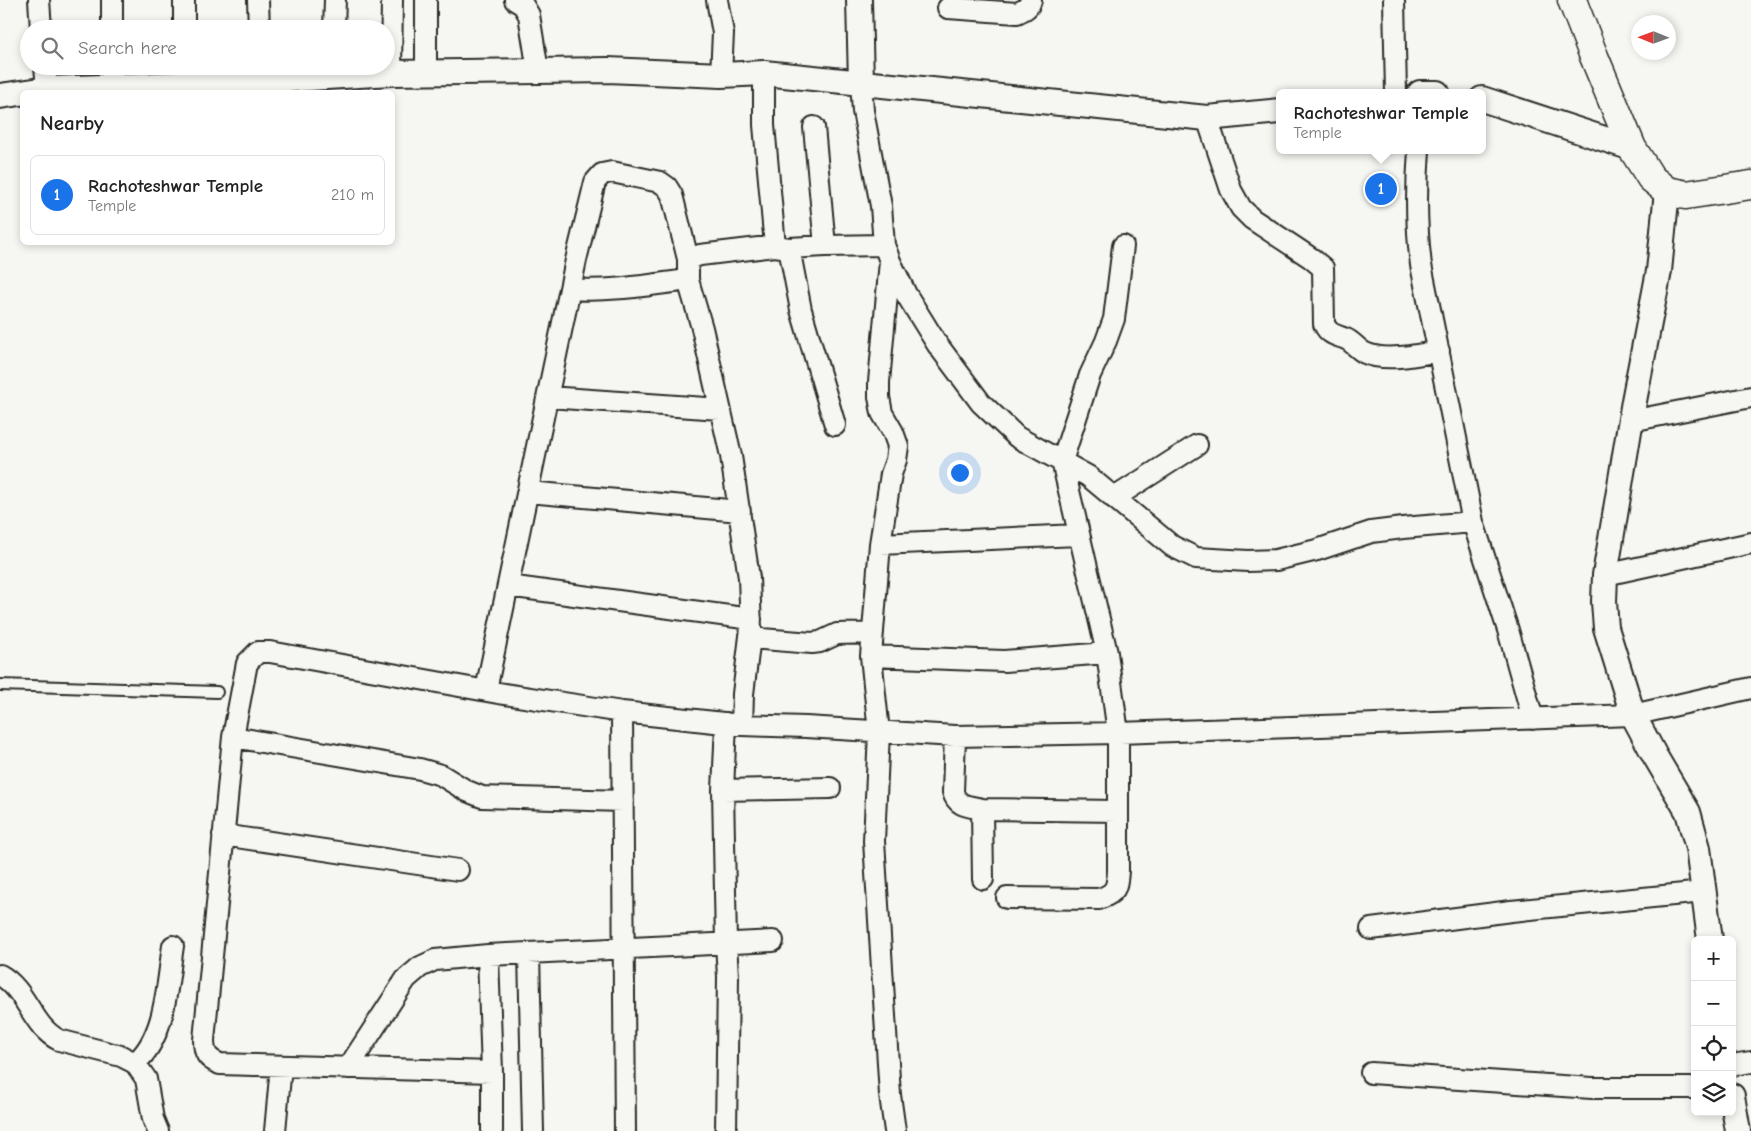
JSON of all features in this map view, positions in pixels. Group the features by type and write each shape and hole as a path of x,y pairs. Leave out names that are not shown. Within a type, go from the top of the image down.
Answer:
{"main road":[{"path":"1572,0 1632,148 1651,178 1667,191 1686,195 1751,185"}],"street":[{"path":"39,0 40,20"},
{"path":"112,0 112,20"},
{"path":"184,0 184,20"},
{"path":"258,0 259,20"},
{"path":"334,20 335,0"},
{"path":"392,0 392,20"},
{"path":"426,0 426,73"},
{"path":"515,0 522,5 529,15 538,71"},
{"path":"717,0 723,33 721,75"},
{"path":"859,0 863,111 887,253 879,397 882,413 894,432 898,446 891,474 880,544 871,656 879,732 874,841 890,1095 894,1131"},
{"path":"948,8 1017,12 1025,10 1030,4 1030,0"},
{"path":"1394,0 1396,89"},
{"path":"395,73 608,70 721,75 764,73 1207,118 1276,111"},
{"path":"764,73 764,125 782,247 835,425"},
{"path":"0,96 46,78 185,75"},
{"path":"1486,100 1632,148"},
{"path":"1207,118 1231,190 1241,208 1252,219 1323,268 1324,324 1327,331 1347,340 1367,354 1379,357 1417,355 1438,351"},
{"path":"814,127 825,246"},
{"path":"1420,154 1416,204 1417,237 1438,351 1473,522 1508,630 1532,719"},
{"path":"486,690 570,289 595,182 602,174 612,172 660,182 667,186 672,195 688,259 688,280 702,328 731,456 749,578 750,628 743,694 734,724 723,790 728,977 726,1131"},
{"path":"1667,191 1659,271 1605,575 1604,602 1606,628 1633,715 1688,812 1698,848 1710,936"},
{"path":"688,259 700,255 782,247 825,246 887,253"},
{"path":"1007,898 1099,899 1110,896 1117,887 1118,733 1107,653 1062,461 1090,375 1114,319 1124,246"},
{"path":"887,253 906,294 937,344 981,403 1017,437 1088,476 1172,546 1196,558 1248,561 1276,560 1318,550 1371,532 1473,522"},
{"path":"570,289 615,289 688,280"},
{"path":"548,397 720,409"},
{"path":"1631,421 1751,397"},
{"path":"1114,498 1197,445"},
{"path":"528,492 740,511"},
{"path":"880,544 1078,535"},
{"path":"1605,575 1751,543"},
{"path":"508,586 750,628 812,643 820,642 837,634 872,633"},
{"path":"492,1072 220,1064 206,1056 204,1048 223,835 234,737 247,663 258,652 270,652 622,712 734,724 955,736 1118,733 1633,715 1751,688"},
{"path":"871,656 1004,661 1107,653"},
{"path":"622,712 625,1131"},
{"path":"955,736 952,792 960,805 982,809 1117,812"},
{"path":"234,737 420,769 441,775 467,791 482,797 623,801"},
{"path":"723,790 830,788"},
{"path":"982,809 983,879"},
{"path":"223,835 458,870"},
{"path":"1371,929 1511,911 1704,892"},
{"path":"348,1068 406,979 420,967 435,960 488,955 773,942"},
{"path":"135,1063 150,1046 160,1022 174,946"},
{"path":"529,953 533,1131"},
{"path":"488,955 492,1131"},
{"path":"0,975 13,984 45,1030 53,1037 122,1056 135,1063 146,1079 153,1119 158,1131"},
{"path":"1736,1064 1751,1062"},
{"path":"275,1131 280,1066"},
{"path":"1372,1073 1592,1088 1691,1088"},
{"path":"1735,1116 1738,1131"}],"lane":[{"path":"0,685 217,692"}],"place":[{"name":"Rachoteshwar Temple","path":"1381,189"}]}
